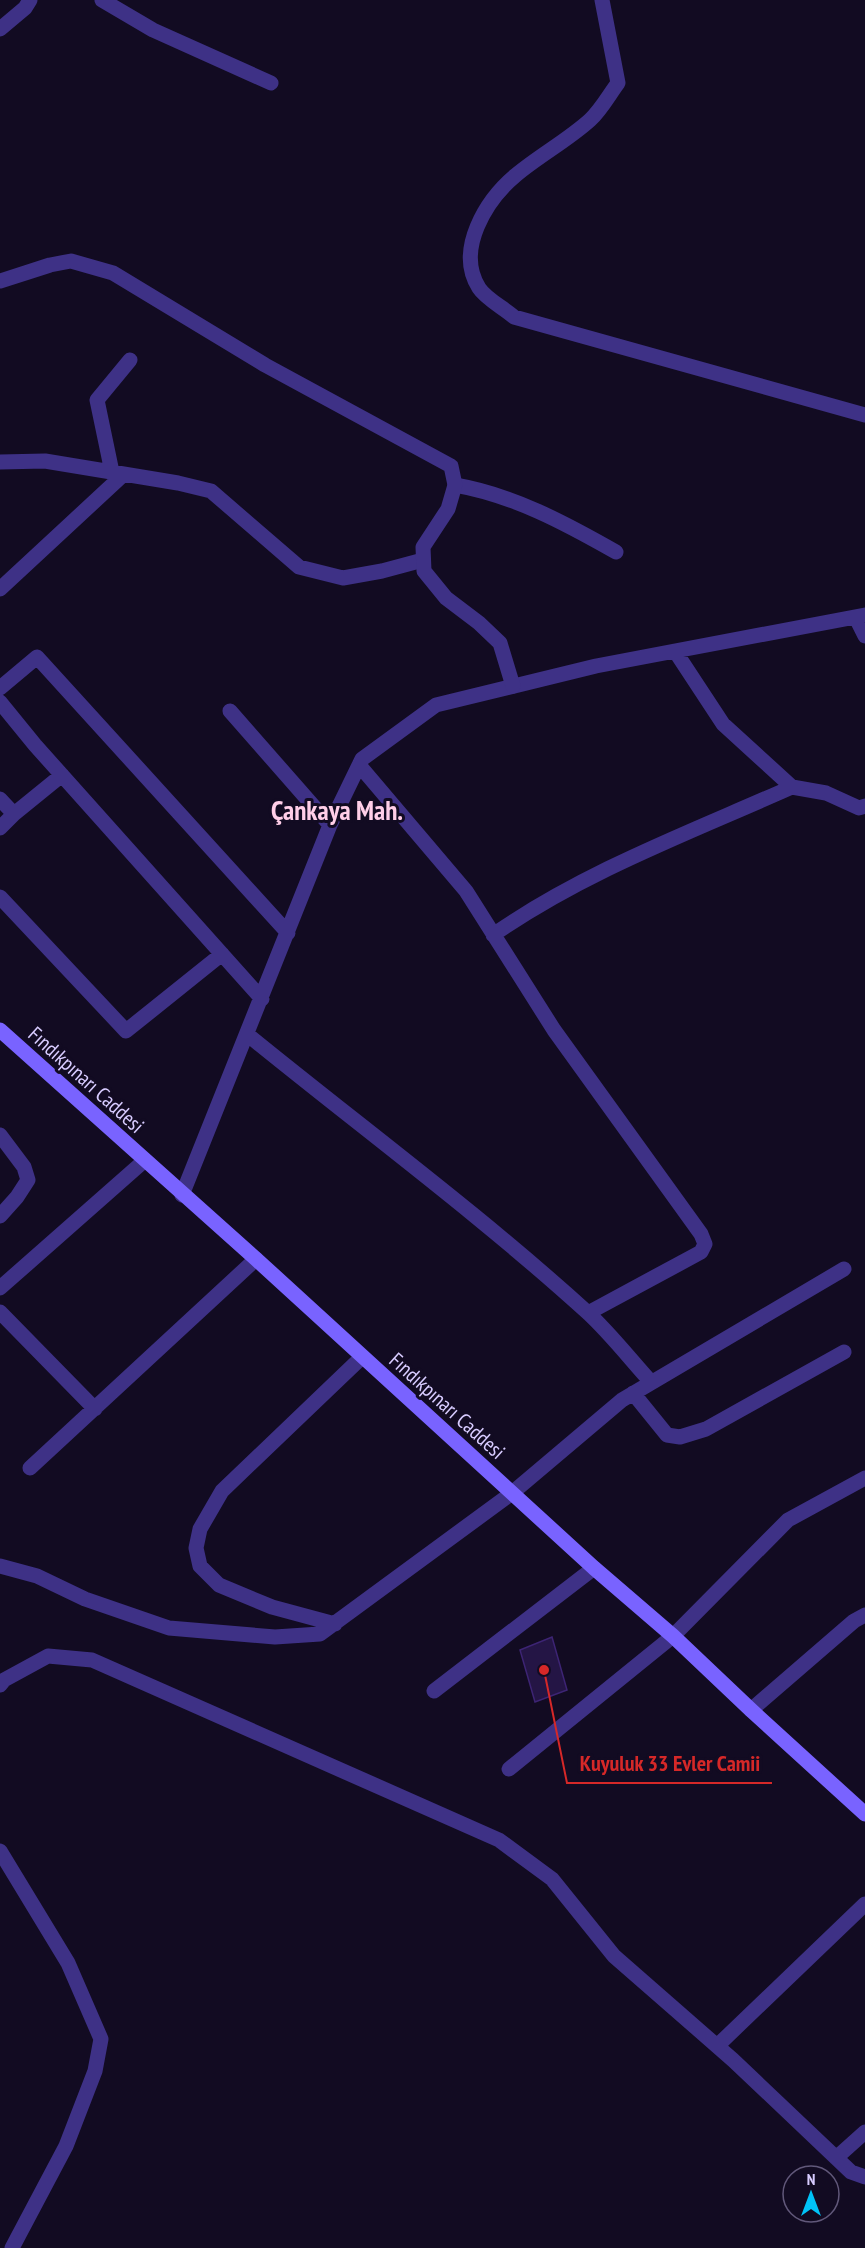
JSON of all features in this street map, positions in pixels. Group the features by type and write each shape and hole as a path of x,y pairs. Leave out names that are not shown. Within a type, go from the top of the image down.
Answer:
{"main road":[{"name":"Fındıkpınarı Caddesi","path":"0,1030 256,1259 594,1568 673,1636 865,1814"}],"street":[{"path":"0,29 25,8 30,0"},
{"path":"102,0 153,30 271,83"},
{"path":"602,0 618,83 591,119 514,176 489,205 474,235 469,258 472,274 480,290 514,317 865,414"},
{"path":"0,281 50,265 71,261 113,273 265,365 451,466 455,485 448,509 423,547 424,571 447,598 479,622 500,643 513,686"},
{"path":"118,473 98,400 130,360"},
{"path":"0,462 45,462 211,491 299,567 343,578 423,560"},
{"path":"0,590 118,473"},
{"path":"455,485 486,491 561,521 616,552"},
{"path":"182,1195 248,1035 330,825 362,759 436,705 513,686 596,666 860,617 865,636"},
{"path":"675,651 723,724 792,787 826,793 859,808 865,806"},
{"path":"0,688 38,657 288,933"},
{"path":"0,702 262,999"},
{"path":"230,711 330,825"},
{"path":"359,765 466,891 554,1030 701,1234 705,1244 701,1252 588,1313"},
{"path":"0,828 62,775"},
{"path":"493,935 517,918 586,878 792,787"},
{"path":"0,799 14,814"},
{"path":"0,897 126,1031 222,954"},
{"path":"248,1035 448,1194 588,1313 651,1382"},
{"path":"0,1136 24,1167 28,1180 0,1216"},
{"path":"0,1288 144,1161"},
{"path":"30,1468 256,1259"},
{"path":"0,1566 37,1576 85,1599 169,1629 275,1637 320,1634 512,1493 622,1400 844,1269"},
{"path":"0,1312 95,1409"},
{"path":"633,1393 667,1436 680,1437 706,1429 844,1352"},
{"path":"335,1624 272,1607 219,1585 200,1566 196,1548 200,1529 222,1491 362,1357"},
{"path":"509,1769 673,1636 788,1520 865,1478"},
{"path":"434,1691 594,1568"},
{"path":"751,1710 854,1621 865,1615"},
{"path":"1,1680 48,1656 92,1660 499,1840 552,1880 614,1956 717,2046 851,2172 865,2177"},
{"path":"0,1851 68,1963 101,2039 95,2071 66,2146 12,2248"},
{"path":"717,2046 865,1904"},
{"path":"836,2158 865,2132"}],"building":[{"path":"552,1637 567,1690 535,1702 520,1650"}],"place":[{"name":"Kuyuluk 33 Evler Camii","path":"544,1670"}],"district":[{"name":"Çankaya Mah.","path":"337,811"}]}
